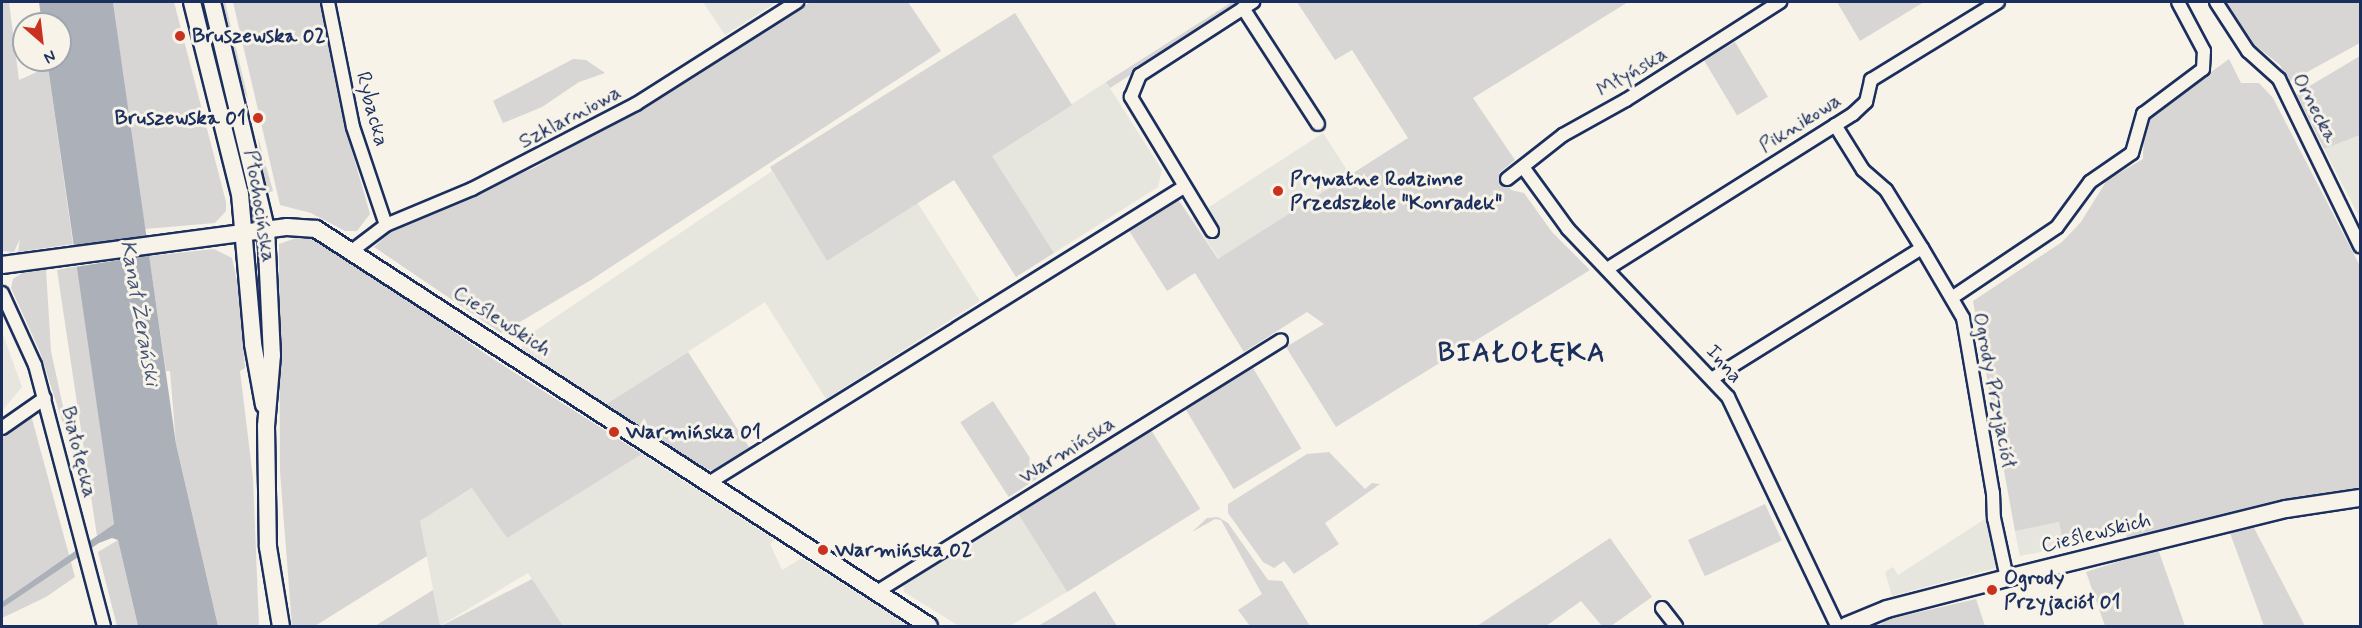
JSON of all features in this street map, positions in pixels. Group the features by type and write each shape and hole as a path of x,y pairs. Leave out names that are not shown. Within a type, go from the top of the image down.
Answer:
{"street":[{"name":"Płochocińska","path":"192,2 240,194 256,373 267,420"},
{"name":"Płochocińska","path":"212,2 266,229 272,355 267,420 268,547 280,627"},
{"name":"Rybacka","path":"328,2 353,127 386,225"},
{"name":"Szklarniowa","path":"353,250 386,225 472,189 636,104 797,2"},
{"name":"Młyńska","path":"1507,179 1563,135 1626,100 1780,2"},
{"name":"Piknikowa","path":"1607,269 1862,107 1871,80 1998,2"},
{"path":"1953,297 2057,227 2094,178 2132,153 2143,114 2203,69 2204,51 2178,2"},
{"name":"Ornecka","path":"2216,2 2248,51 2279,79 2361,246"},
{"path":"1212,231 1139,114 1131,97 1133,87 1140,75 1248,5 1318,124"},
{"name":"Ogrody Przyjaciół","path":"1835,125 1863,170 1886,190 1953,297 1963,318 1994,493 1994,518 2007,578"},
{"name":"Inna","path":"1522,167 1568,229 1713,378 1736,410 1837,627"},
{"path":"707,484 1184,187"},
{"name":"Cieślewskich","path":"2,265 266,229 296,226 315,229 353,250 707,484 929,627"},
{"path":"1713,378 1922,248"},
{"name":"Białołęcka","path":"2,292 28,345 45,398 104,627"},
{"name":"Warmińska","path":"875,593 1281,340"},
{"path":"2,428 45,398"},
{"name":"Cieślewskich","path":"1846,627 1887,609 2007,578 2286,509 2361,498"},
{"path":"1662,608 1676,627"}],"shaded area":[{"path":"2,2 9,2 12,25 12,72 18,72 19,80 37,72 49,72 73,244 18,252 20,239 14,252 2,251"},
{"path":"113,2 174,2 226,202 226,211 215,223 145,229"},
{"path":"219,2 225,2 248,99 237,78"},
{"path":"233,2 323,2 348,137 370,214 357,231 345,231 311,213 280,205"},
{"path":"703,2 777,2 725,35"},
{"path":"810,2 908,2 941,51 591,280 501,333 374,247 396,227 534,168 683,84"},
{"path":"1232,2 1244,2 1110,88 1106,82"},
{"path":"1297,2 1628,2 1473,98 1515,160 1499,173 1511,190 1524,193 1552,232 1590,270 1336,427 1286,347 1324,324 1307,312 1244,352 1195,273 1167,291 1128,229 1178,199 1218,259 1408,138 1352,50 1335,60"},
{"path":"1837,2 1924,2 1860,41"},
{"path":"2221,2 2360,2 2360,43 2289,82 2280,65 2242,35"},
{"path":"1015,13 1072,105 992,156 1054,253 1016,277 954,180 827,261 770,167"},
{"path":"1735,42 1768,97 1737,115 1704,61"},
{"path":"2360,56 2360,135 2324,149 2296,94"},
{"path":"573,59 586,60 605,73 579,82 542,107 503,123 493,101"},
{"path":"2229,59 2241,83 2259,83 2273,98 2360,266 2360,493 2127,541 2126,531 2064,548 2059,522 2015,531 1973,301 2062,242 2081,222 2107,180 2143,159 2144,123"},
{"path":"1106,82 1162,170 1158,187 1054,253 991,156"},
{"name":"Prywatne Rodzinne Przedszkole \"Konradek\"","path":"1323,133 1350,175 1219,260 1192,218"},
{"path":"2360,135 2360,218 2324,149"},
{"path":"258,137 273,191 267,193 262,172"},
{"path":"772,171 827,261 917,202 980,301 826,399 765,302 605,405 521,349 526,337"},
{"path":"302,236 332,246 487,355 642,454 507,538 472,488 420,521 427,556 315,626 292,626 280,472 279,244"},
{"path":"214,249 232,258 238,285 245,368 240,371 253,478 259,626 218,626 176,444 170,371 166,371 149,256"},
{"path":"78,266 114,524 97,536 57,270"},
{"path":"46,269 51,351 74,458 40,352 11,288 13,279 25,271"},
{"path":"2,332 22,387 2,411"},
{"path":"688,352 749,447 716,471 701,468 605,405"},
{"path":"1253,368 1301,449 1234,489 1185,409"},
{"path":"993,401 1041,476 1009,497 960,422"},
{"path":"31,415 75,577 46,597 2,618 2,436"},
{"path":"1151,430 1200,509 1067,592 1018,513"},
{"path":"1329,452 1365,489 1372,483 1380,484 1325,523 1339,544 1294,574 1284,561 1274,568 1263,562 1228,513 1228,504 1307,454"},
{"path":"642,454 775,540 770,544 782,570 802,558 909,626 563,626 528,573 440,626 420,521 473,488 507,538"},
{"path":"1765,504 1782,540 1705,576 1688,540"},
{"path":"1017,512 1067,592 1010,626 959,626 904,592 903,583"},
{"path":"1218,517 1228,523 1268,580 1282,581 1310,626 1250,626 1238,610 1262,594 1221,520 1215,519 1192,532 1207,518"},
{"path":"1988,517 1999,567 1892,596 1885,572 1893,567 1898,575"},
{"path":"2059,522 2064,548 2020,556 2015,531"},
{"path":"2253,526 2305,626 2264,626 2230,533"},
{"path":"1610,538 1652,597 1611,626 1602,626 1581,601 1546,626 1477,626"},
{"path":"118,540 138,626 117,626 98,552"},
{"path":"2158,549 2185,626 2105,626 2086,572"},
{"path":"532,579 563,626 441,626"},
{"path":"433,590 440,626 375,626"},
{"path":"1095,591 1117,626 1038,626 1055,616"},
{"path":"1976,599 1985,626 1879,626 1886,620"}],"water":[{"name":"Kanał Żerański","path":"39,2 113,2 176,444 218,626 138,626 118,540 112,538 99,543 2,608 2,602 114,524 49,72 72,72 72,12 40,12"}],"pier":[{"path":"149,235 152,255 75,267 72,247"}],"place":[{"name":"Bruszewska 02","path":"180,36"},
{"name":"Bruszewska 01","path":"258,118"},
{"name":"Prywatne Rodzinne Przedszkole \"Konradek\"","path":"1278,191"},
{"name":"Warmińska 01","path":"614,432"},
{"name":"Warmińska 02","path":"823,550"},
{"name":"Ogrody Przyjaciół 01","path":"1992,590"}],"district":[{"name":"BIAŁOŁĘKA","path":"1522,354"}]}
